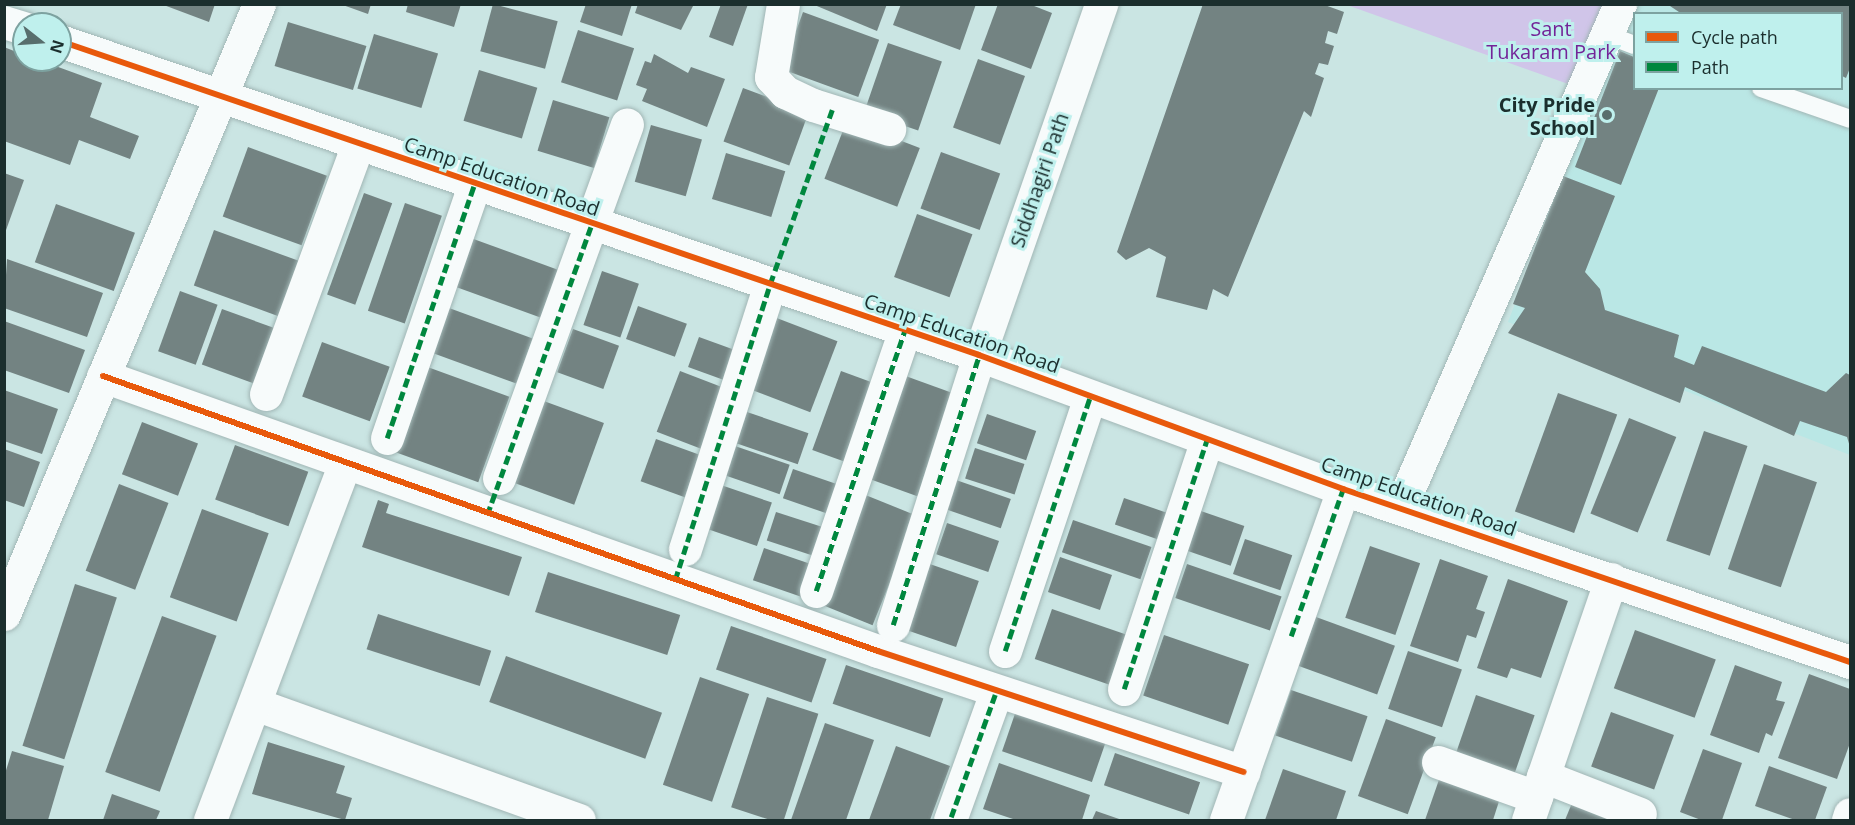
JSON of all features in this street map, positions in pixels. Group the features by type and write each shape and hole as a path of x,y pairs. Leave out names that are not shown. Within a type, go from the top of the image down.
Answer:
{"street":[{"path":"4,615 259,4"},
{"path":"783,4 771,77 785,92 813,105 889,129"},
{"name":"Siddhagiri Path","path":"893,625 979,356 1101,4"},
{"path":"1401,506 1622,40 1620,4"},
{"name":"Camp Education Road","path":"72,45 474,186 592,223 905,330 1343,489 1401,506 1851,662"},
{"path":"499,478 627,124"},
{"path":"266,394 358,144"},
{"path":"387,438 474,186"},
{"path":"685,549 770,284"},
{"path":"816,591 905,330"},
{"path":"103,376 344,465 996,692 1243,772"},
{"path":"1005,651 1090,396"},
{"path":"1124,689 1208,439"},
{"path":"210,820 344,465"},
{"path":"1226,820 1343,489"},
{"path":"1536,798 1611,579"},
{"path":"950,820 996,692"},
{"path":"255,704 579,820"},
{"path":"1438,762 1536,798 1640,814"},
{"path":"1848,820 1851,814"}],"lane":[{"path":"1767,90 1851,119"}],"shaded area":[{"path":"1630,5 1850,5 1850,455 1508,322"}],"green space":[{"name":"Sant Tukaram Park","path":"1347,5 1607,5 1571,85"}],"building":[{"path":"161,4 215,4 209,22"},
{"path":"340,4 371,4 368,14"},
{"path":"408,4 461,4 454,27 406,12"},
{"path":"493,4 558,21 545,69 480,51"},
{"path":"586,4 632,4 622,36 580,22"},
{"path":"638,4 694,4 681,30 635,13"},
{"path":"721,4 748,4 733,46 709,37"},
{"path":"812,4 887,4 877,31"},
{"path":"901,4 976,4 960,50 893,25"},
{"path":"998,4 1029,4 1052,13 1031,69 981,50"},
{"path":"1203,4 1322,4 1344,12 1337,34 1328,31 1325,43 1334,46 1328,65 1319,63 1315,74 1324,78 1311,117 1304,111 1228,297 1213,289 1207,310 1156,297 1166,257 1149,248 1126,260 1117,252"},
{"path":"1667,4 1850,4 1850,68 1846,78 1843,76 1843,12 1679,12"},
{"path":"803,12 879,40 858,97 782,69"},
{"path":"288,22 366,46 353,90 275,66"},
{"path":"578,30 634,48 617,101 561,82"},
{"path":"374,34 438,54 421,108 357,89"},
{"path":"888,43 942,62 918,131 864,112"},
{"path":"4,47 12,50 12,72 72,72 102,83 90,117 139,136 130,159 79,140 70,165 4,141"},
{"path":"1620,51 1633,57 1633,90 1658,90 1621,185 1575,167"},
{"path":"654,54 688,73 691,67 725,79 707,127 642,101 647,89 636,85 645,61 651,63"},
{"path":"978,59 1025,76 1000,145 953,128"},
{"path":"479,70 537,88 522,139 464,121"},
{"path":"743,88 809,112 789,166 724,142"},
{"path":"553,100 609,117 594,168 538,151"},
{"path":"847,120 920,148 897,207 824,179"},
{"path":"651,125 702,140 686,196 635,182"},
{"path":"248,147 327,176 302,245 223,217"},
{"path":"941,152 1000,174 980,230 920,208"},
{"path":"726,153 785,171 771,217 712,199"},
{"path":"4,173 24,180 5,233 4,233"},
{"path":"1563,176 1615,196 1585,272 1600,289 1605,310 1679,335 1674,357 1694,365 1702,346 1826,392 1846,373 1850,375 1850,447 1847,437 1800,421 1794,436 1685,387 1680,403 1508,333 1525,308 1513,304"},
{"path":"364,193 392,203 355,305 327,294"},
{"path":"405,203 442,216 405,323 368,311"},
{"path":"56,204 135,233 114,291 35,262"},
{"path":"917,214 972,234 950,297 894,277"},
{"path":"214,230 301,262 281,317 194,285"},
{"path":"468,237 559,270 542,318 451,285"},
{"path":"7,259 103,293 87,337 4,308"},
{"path":"602,271 639,284 620,338 583,325"},
{"path":"180,291 218,305 196,365 158,351"},
{"path":"638,306 687,324 675,357 626,339"},
{"path":"449,308 533,338 516,384 433,353"},
{"path":"222,309 281,331 261,386 202,364"},
{"path":"774,317 837,341 810,412 747,388"},
{"path":"4,321 85,350 69,393 4,370"},
{"path":"573,329 619,346 603,389 557,372"},
{"path":"699,337 740,352 729,382 688,367"},
{"path":"322,342 390,367 370,421 302,397"},
{"path":"422,365 509,397 478,482 391,451"},
{"path":"680,371 729,390 706,451 657,432"},
{"path":"841,371 883,386 855,465 812,450"},
{"path":"900,374 957,395 920,497 863,476"},
{"path":"4,390 58,409 42,454 4,441"},
{"path":"1558,393 1617,415 1574,533 1515,511"},
{"path":"541,400 604,423 574,505 511,482"},
{"path":"747,412 808,433 798,464 736,443"},
{"path":"987,414 1036,431 1026,460 977,443"},
{"path":"1629,418 1676,437 1638,533 1590,513"},
{"path":"142,422 198,444 178,496 122,474"},
{"path":"1704,431 1747,446 1710,556 1666,541"},
{"path":"656,439 700,455 685,497 641,481"},
{"path":"235,445 308,472 288,526 215,500"},
{"path":"732,445 790,465 780,494 722,474"},
{"path":"975,448 1024,464 1015,495 965,478"},
{"path":"4,449 40,462 24,507 4,500"},
{"path":"1764,464 1817,482 1781,587 1728,569"},
{"path":"793,469 846,487 836,517 783,498"},
{"path":"956,480 1011,499 1001,528 946,509"},
{"path":"119,484 168,503 135,590 86,571"},
{"path":"718,484 772,503 757,546 703,527"},
{"path":"863,494 917,516 873,625 819,603"},
{"path":"1124,498 1176,516 1167,542 1115,524"},
{"path":"378,500 389,504 386,513 522,557 509,596 362,547"},
{"path":"202,509 269,533 237,622 170,597"},
{"path":"1198,510 1244,526 1231,566 1184,550"},
{"path":"776,512 830,530 821,558 767,541"},
{"path":"1073,520 1151,547 1140,579 1062,552"},
{"path":"947,523 999,541 988,572 936,554"},
{"path":"1245,539 1292,555 1280,590 1233,574"},
{"path":"1370,546 1420,563 1395,635 1345,618"},
{"path":"764,548 815,566 804,598 753,580"},
{"path":"1060,557 1112,575 1100,610 1048,592"},
{"path":"1440,559 1488,576 1476,609 1485,612 1476,638 1467,635 1458,662 1410,646"},
{"path":"924,562 979,581 956,647 901,628"},
{"path":"1187,564 1282,597 1270,631 1175,598"},
{"path":"548,572 680,615 667,655 535,612"},
{"path":"1508,579 1568,601 1541,678 1511,668 1507,678 1477,668"},
{"path":"75,584 117,598 64,759 22,746"},
{"path":"1052,609 1133,637 1116,687 1035,659"},
{"path":"378,614 491,651 480,686 367,649"},
{"path":"162,616 217,636 160,792 105,772"},
{"path":"1316,617 1395,646 1377,695 1298,666"},
{"path":"731,626 826,659 812,702 716,669"},
{"path":"1635,630 1716,659 1695,718 1614,688"},
{"path":"1164,635 1249,664 1228,725 1143,696"},
{"path":"1408,651 1462,670 1442,727 1388,709"},
{"path":"506,656 662,713 645,759 489,702"},
{"path":"846,665 943,699 930,737 833,704"},
{"path":"1735,665 1782,682 1776,700 1785,702 1772,736 1766,733 1759,753 1710,735"},
{"path":"1809,674 1850,689 1850,743 1837,779 1778,758"},
{"path":"700,677 749,694 712,802 663,785"},
{"path":"1291,690 1368,716 1352,762 1275,735"},
{"path":"1476,695 1535,715 1514,776 1455,756"},
{"path":"767,697 818,714 784,820 770,820 731,807"},
{"path":"1019,702 1109,733 1092,782 1002,751"},
{"path":"1611,712 1674,735 1654,789 1591,767"},
{"path":"1386,719 1436,737 1408,814 1358,796"},
{"path":"825,723 874,740 846,820 791,820"},
{"path":"268,742 345,766 336,793 352,798 345,820 252,794"},
{"path":"896,746 950,766 930,820 869,820"},
{"path":"1703,749 1742,763 1722,820 1701,820 1680,812"},
{"path":"12,751 64,766 48,820 4,820 4,777"},
{"path":"1115,753 1200,782 1189,814 1104,785"},
{"path":"999,763 1090,795 1082,820 1016,820 983,809"},
{"path":"1769,766 1827,787 1815,820 1795,820 1755,806"},
{"path":"1283,769 1346,791 1336,820 1265,820"},
{"path":"1441,774 1501,795 1493,820 1425,820"},
{"path":"112,794 160,811 156,820 103,820"},
{"path":"1572,803 1619,820 1565,820"},
{"path":"1096,811 1122,820 1092,820"}],"marked path":[{"path":"675,580 770,284 832,110"},
{"path":"387,438 474,186"},
{"path":"487,515 592,223"},
{"path":"816,591 905,330"},
{"path":"893,625 979,355"},
{"path":"1005,651 1090,397"},
{"path":"1124,689 1207,439"},
{"path":"1291,636 1343,489"},
{"path":"951,817 996,692"}],"cycle path":[{"path":"72,45 979,355 1343,489 1850,662"},
{"path":"103,376 878,651 1243,772"}],"place":[{"name":"City Pride School","path":"1607,115"}]}
